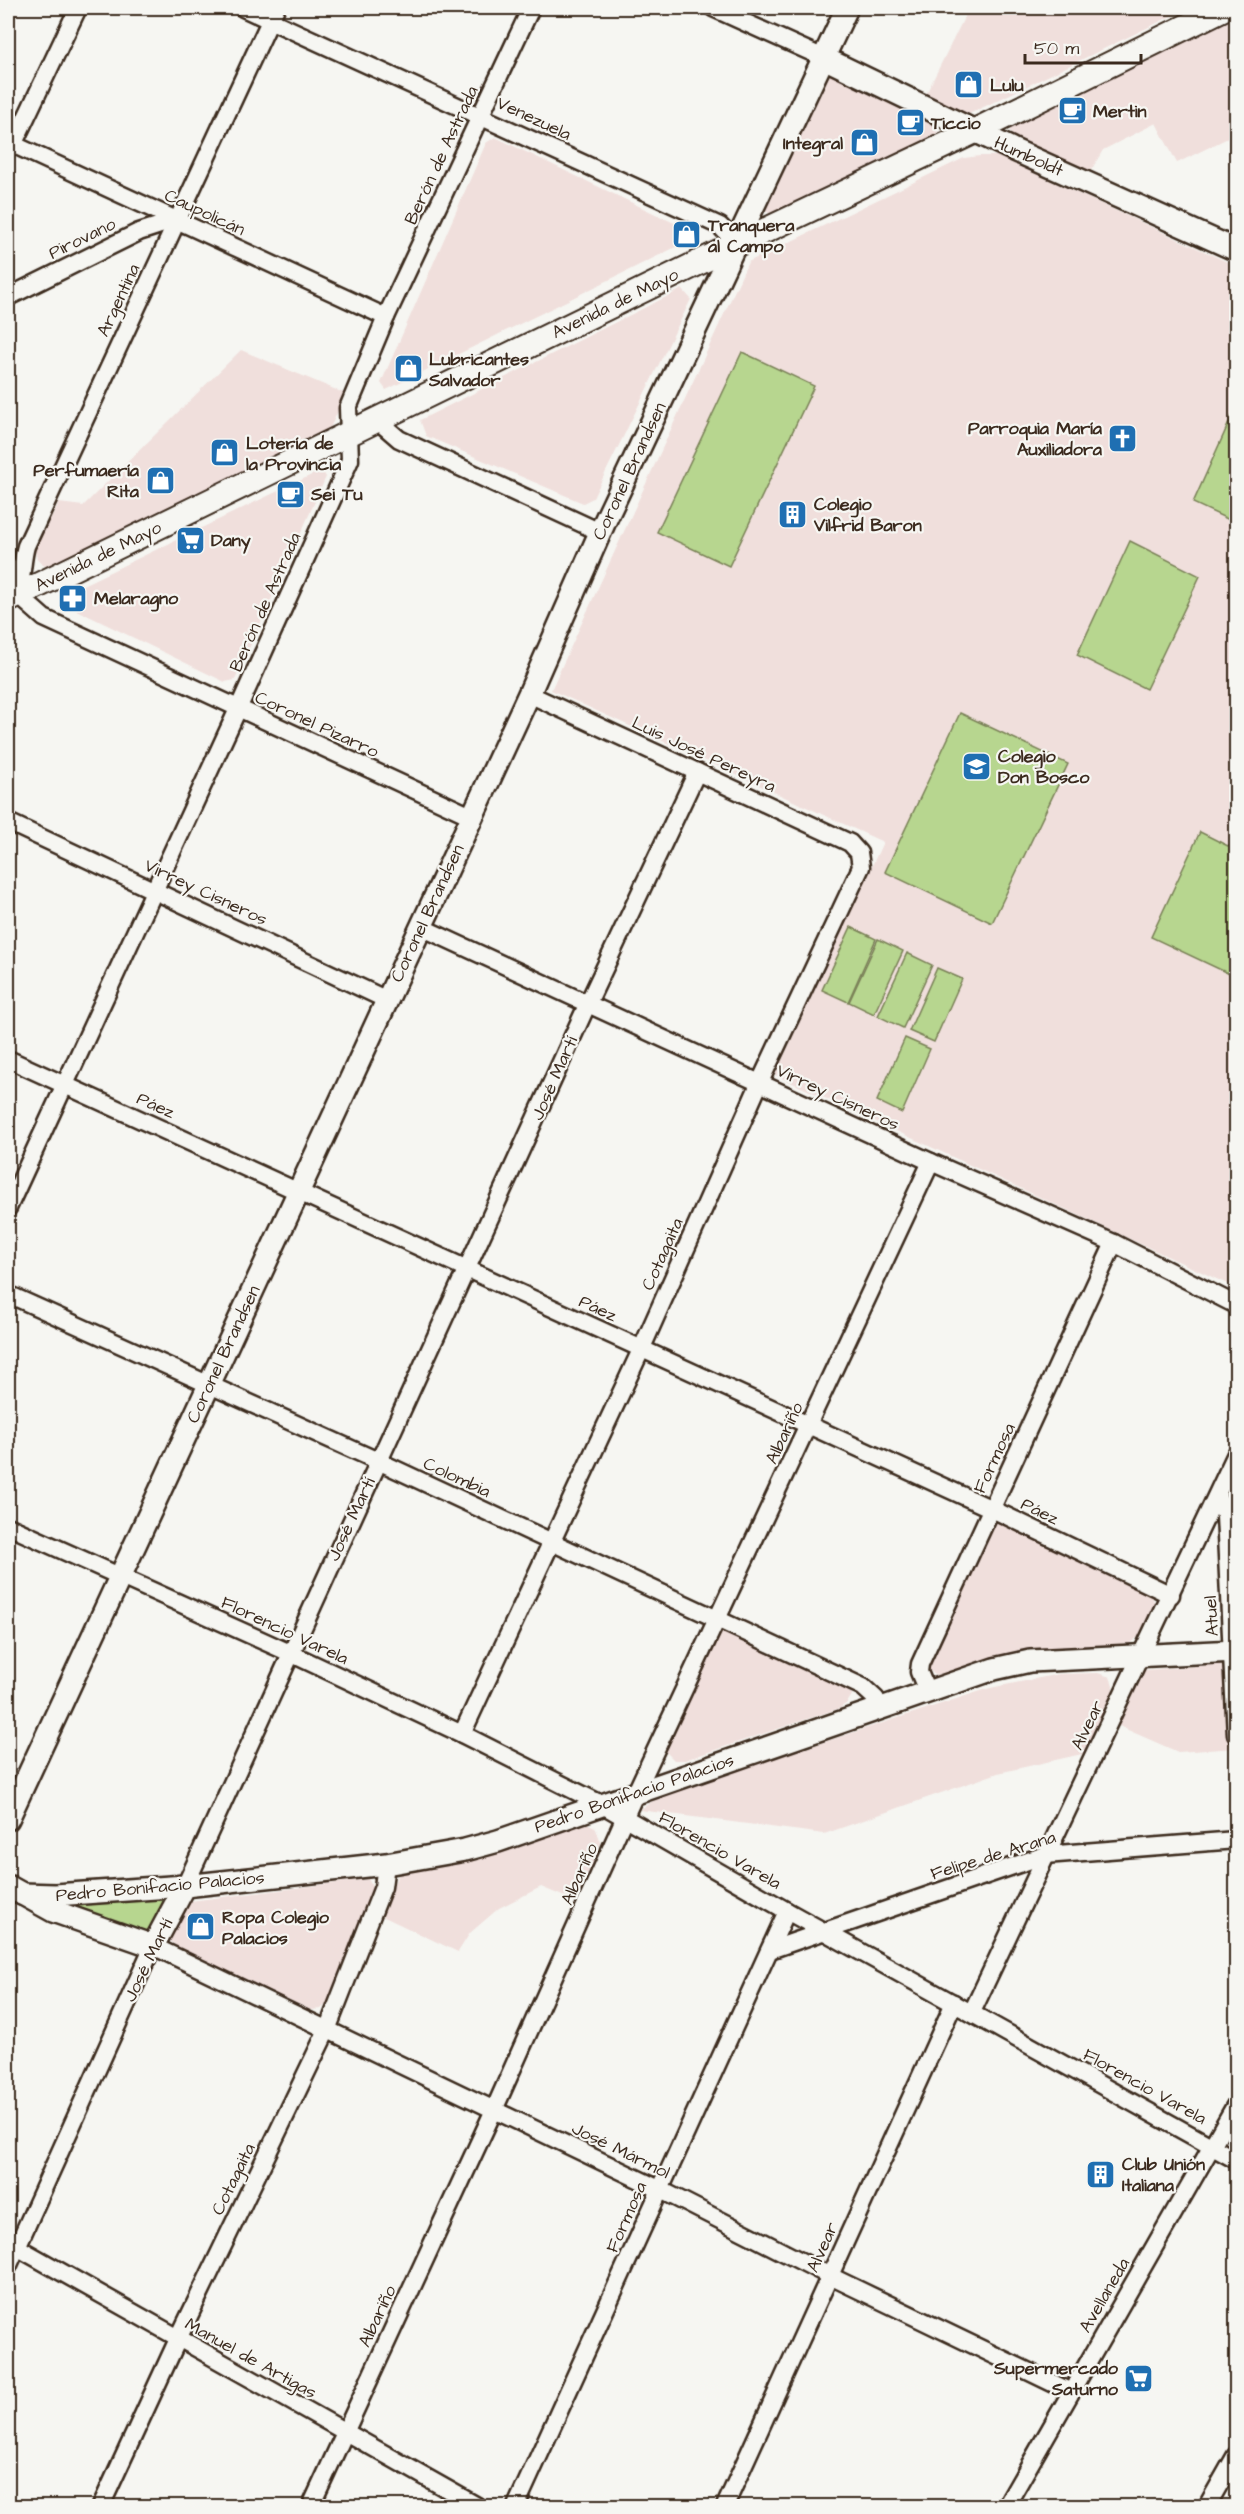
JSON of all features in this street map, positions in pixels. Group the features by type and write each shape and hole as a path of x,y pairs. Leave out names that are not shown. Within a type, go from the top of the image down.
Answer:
{"main road":[{"name":"Avenida de Mayo","path":"11,602 349,433 736,244 975,131 1224,8"}],"street":[{"path":"10,144 78,8"},
{"name":"Venezuela","path":"243,8 273,14 481,115 720,226 736,244"},
{"name":"Berón de Astrada","path":"8,1208 350,460 348,408 386,317 531,8"},
{"path":"713,8 824,58"},
{"name":"Coronel Brandsen","path":"8,1819 529,694 600,532 847,8"},
{"name":"Argentina","path":"11,602 26,546 273,14"},
{"name":"Humboldt","path":"824,58 975,131 1236,250"},
{"name":"Caupolicán","path":"10,144 386,317"},
{"name":"Pirovano","path":"8,297 139,232 176,220"},
{"path":"376,420 399,439 600,532"},
{"name":"Coronel Pizarro","path":"8,566 11,602 471,816"},
{"name":"Luis José Pereyra","path":"529,694 850,843 859,853"},
{"name":"José Martí","path":"8,2267 12,2244 153,1946 185,1886 588,1004 697,772"},
{"name":"Virrey Cisneros","path":"8,822 155,889 387,1000"},
{"name":"Cotagaita","path":"462,1734 549,1542 641,1350 760,1082 861,867 859,853"},
{"name":"Virrey Cisneros","path":"421,927 931,1162 1114,1243 1236,1305"},
{"name":"Páez","path":"8,1059 992,1509 1171,1595"},
{"name":"Albariño","path":"311,2506 494,2110 636,1792 931,1162"},
{"name":"Formosa","path":"927,1691 919,1672 920,1664 1114,1243"},
{"name":"Colombia","path":"8,1294 378,1461 863,1687 876,1699 877,1708"},
{"name":"Alvear","path":"972,2012 1236,1457"},
{"name":"Atuel","path":"1218,1496 1226,1516 1234,1651 1236,1735"},
{"name":"Florencio Varela","path":"8,1526 290,1653 462,1734 601,1804 787,1911 1236,2160"},
{"name":"Pedro Bonifacio Palacios","path":"15,1890 55,1896 185,1886 386,1864 484,1846 994,1669 1030,1662 1234,1651"},
{"name":"Felipe de Arana","path":"770,1950 1045,1855 1236,1840"},
{"name":"Cotagaita","path":"101,2506 178,2339 327,2030 383,1887 386,1864"},
{"name":"Pedro Bonifacio Palacios","path":"15,1890 53,1911 153,1946"},
{"name":"Formosa","path":"516,2506 787,1911"},
{"name":"José Mármol","path":"153,1946 659,2189 830,2276 1071,2392"},
{"name":"Alvear","path":"725,2506 954,2003"},
{"name":"Avellaneda","path":"1006,2506 1236,2104"},
{"name":"Manuel de Artigas","path":"12,2244 477,2506"},
{"path":"1207,2506 1236,2455"}],"shaded area":[{"path":"969,8 1188,8 969,114 961,114 924,98"},
{"path":"1236,17 1236,134 1177,163 1156,123 1103,150 1089,174 1014,137 1010,132 1010,128 1014,125"},
{"path":"830,71 939,121 941,128 934,136 771,214 766,211 764,205 825,72"},
{"path":"495,137 693,232 692,239 386,390 381,383 486,143"},
{"name":"Colegio Don Bosco","path":"997,156 1236,266 1236,1288 775,1075 883,842 551,690 748,262 964,158"},
{"path":"682,289 691,299 593,498 583,503 426,436 420,420"},
{"path":"241,350 346,394 330,428 326,432 49,567 43,565 37,559 34,548 59,503 83,506"},
{"path":"322,470 326,477 235,680 225,682 72,608 64,594"},
{"path":"1009,1522 1149,1592 1155,1603 1138,1637 1130,1643 1008,1655 935,1675 928,1669 925,1662 989,1523"},
{"path":"723,1632 736,1635 851,1689 852,1695 840,1708 685,1760 674,1760 666,1752 665,1745 717,1634"},
{"path":"1236,1663 1236,1748 1178,1752 1112,1723 1138,1674 1144,1670"},
{"path":"1098,1673 1110,1677 1113,1696 1082,1754 998,1773 824,1834 639,1810 664,1794 990,1688 1059,1674"},
{"path":"583,1821 595,1827 601,1842 577,1902 541,1887 499,1908 470,1933 458,1952 378,1914 400,1872"},
{"path":"368,1879 374,1890 331,2000 321,2009 311,2010 183,1951 169,1940 168,1923 180,1905 190,1901"}],"green space":[{"path":"742,352 814,386 729,566 657,532"},
{"path":"1236,407 1236,523 1193,503"},
{"path":"1130,541 1200,576 1146,689 1077,655"},
{"path":"960,713 1068,764 992,923 885,872"},
{"path":"1200,832 1236,850 1236,977 1151,937"},
{"path":"851,927 876,939 848,1002 822,990"},
{"path":"878,939 903,951 874,1014 849,1002"},
{"path":"907,953 932,965 903,1028 878,1016"},
{"path":"937,968 962,979 934,1042 909,1031"},
{"path":"905,1038 930,1049 902,1113 877,1101"},
{"path":"166,1896 152,1928 140,1935 81,1915 77,1904"}],"place":[{"name":"Lulu","path":"969,85"},
{"name":"Mertin","path":"1072,111"},
{"name":"Ticcio","path":"910,123"},
{"name":"Integral","path":"864,143"},
{"name":"Tranquera al Campo","path":"687,235"},
{"name":"Lubricantes Salvador","path":"408,369"},
{"name":"Parroquia María Auxiliadora","path":"1123,438"},
{"name":"Lotería de la Provincia","path":"225,453"},
{"name":"Perfumaería Rita","path":"160,480"},
{"name":"Sei Tu","path":"290,494"},
{"name":"Colegio Vilfrid Baron","path":"793,514"},
{"name":"Dany","path":"190,540"},
{"name":"Melaragno","path":"73,598"},
{"name":"Colegio Don Bosco","path":"977,766"},
{"name":"Ropa Colegio Palacios","path":"201,1927"},
{"name":"Club Unión Italiana","path":"1101,2174"},
{"name":"Supermercado Saturno","path":"1139,2378"}]}
